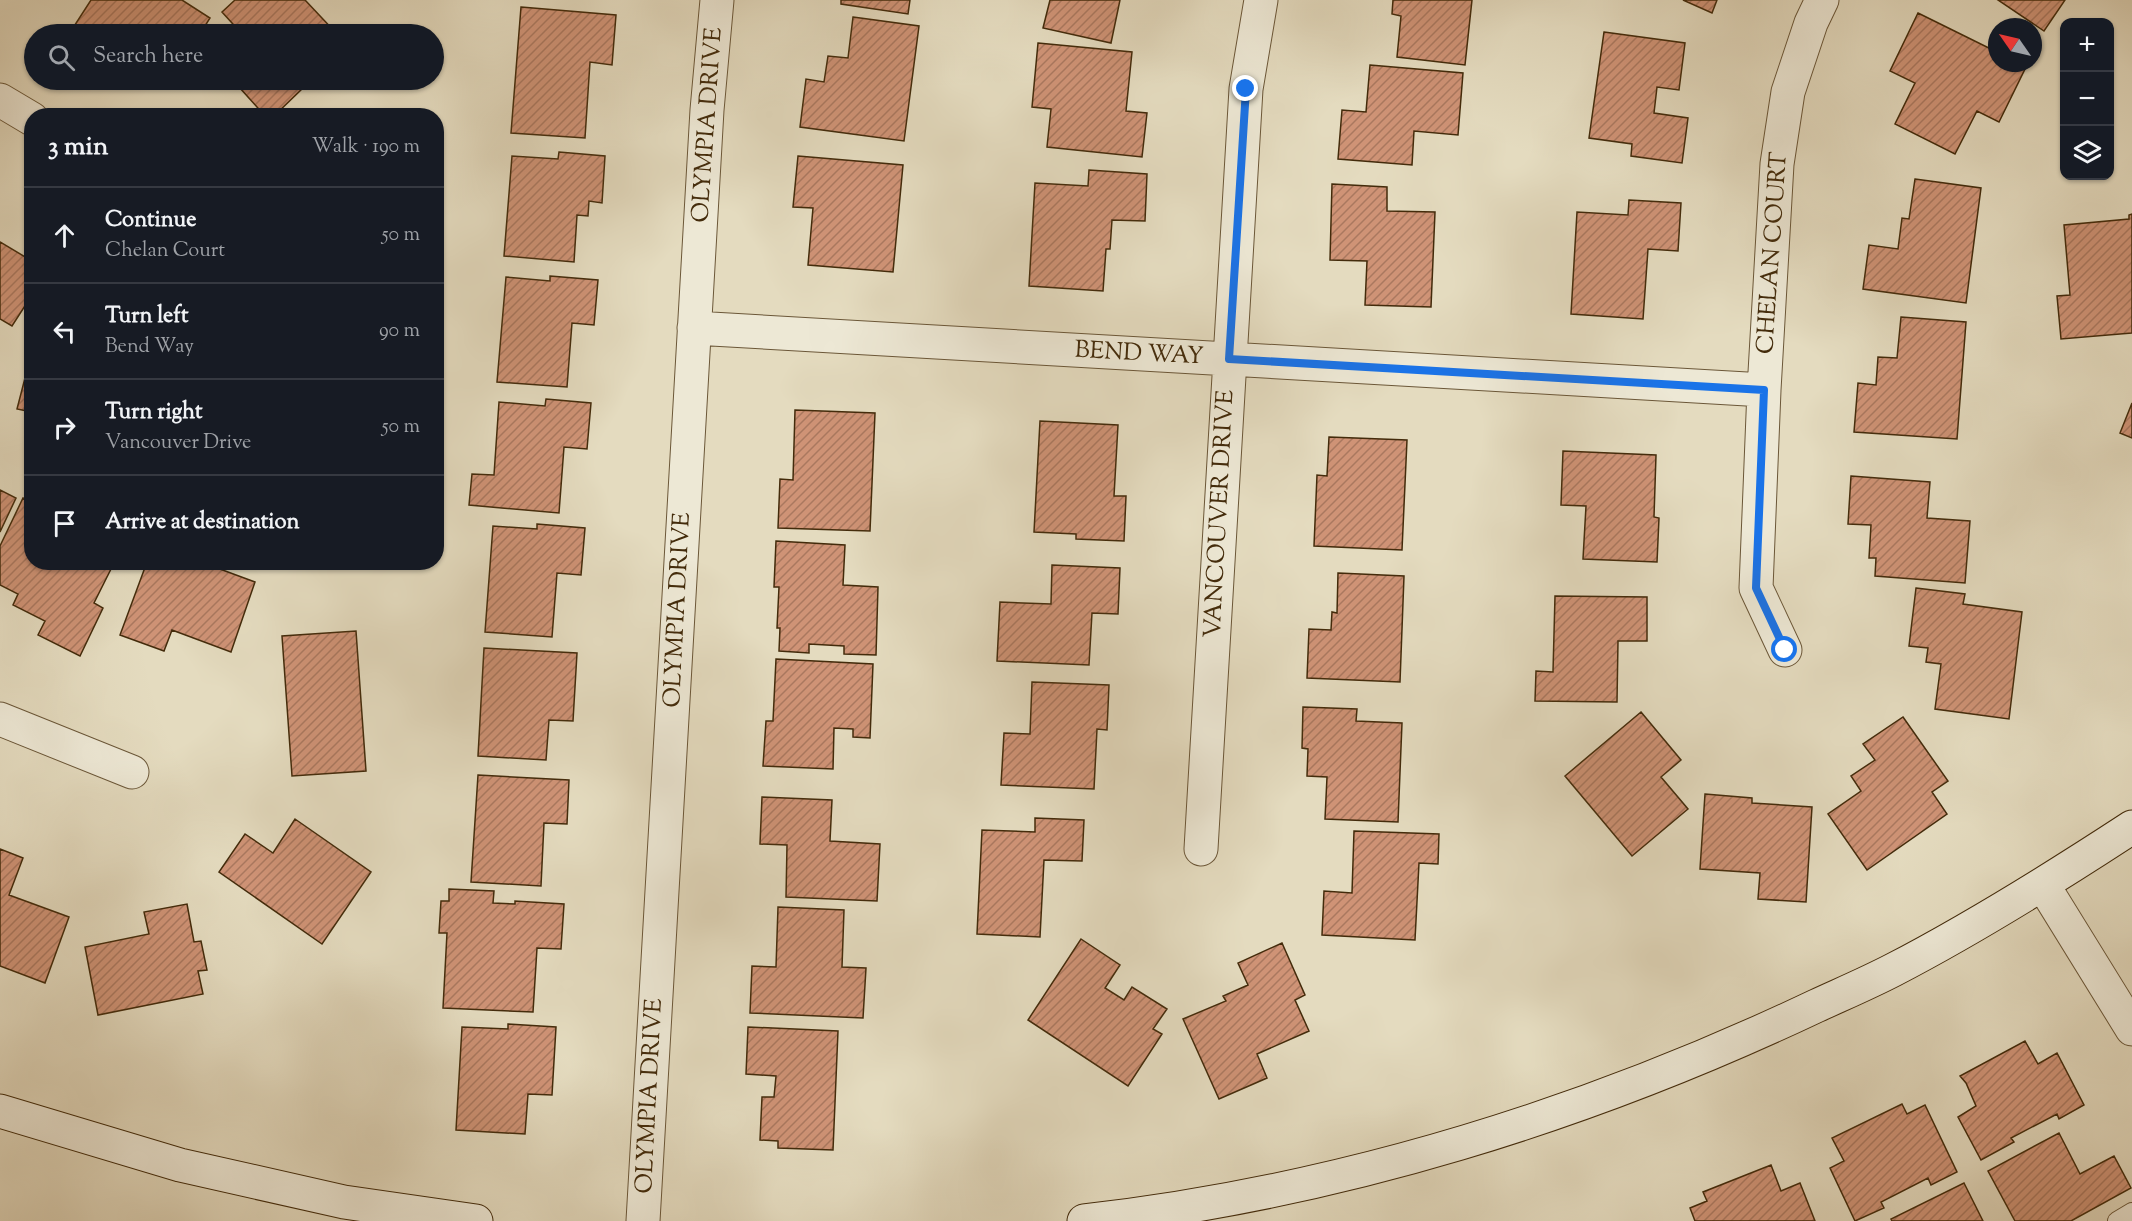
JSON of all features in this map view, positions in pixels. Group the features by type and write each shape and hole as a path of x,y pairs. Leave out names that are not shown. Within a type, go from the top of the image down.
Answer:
{"street":[{"name":"OLYMPIA DRIVE","path":"643,1221 707,110 717,0"},
{"name":"VANCOUVER DRIVE","path":"1200,849 1246,89 1261,0"},
{"name":"CHELAN COURT","path":"1785,650 1756,588 1764,390 1779,154 1788,92 1810,23 1822,0"},
{"path":"0,100 24,114"},
{"name":"BEND WAY","path":"694,328 1764,390"},
{"path":"0,719 132,772"},
{"path":"1084,1221 1145,1214 1194,1213 1465,1143 1624,1089 1741,1042 1893,970 2043,885 2132,827"},
{"path":"2043,885 2132,1029"},
{"path":"0,1111 180,1166 344,1202 476,1221"}],"lane":[{"path":"2117,1221 2132,1212"}],"building":[{"path":"91,0 182,0 210,18 206,24 75,24"},
{"path":"235,0 305,0 328,24 233,24 222,12"},
{"path":"841,0 910,0 908,14 841,4"},
{"path":"1050,0 1120,0 1111,43 1043,28"},
{"path":"1393,0 1472,0 1465,65 1397,57 1401,16 1392,14"},
{"path":"1683,0 1717,0 1712,13"},
{"path":"1998,0 2065,0 2044,31 2042,18 2025,18"},
{"path":"521,7 616,15 612,65 590,62 585,138 511,133"},
{"path":"1918,13 1988,48 1988,72 2024,72 1999,122 1977,111 1955,154 1895,124 1915,83 1890,71"},
{"path":"853,17 919,26 904,141 800,127 806,79 824,82 828,56 848,58"},
{"path":"1604,32 1685,43 1679,90 1657,87 1654,113 1688,118 1682,163 1631,156 1632,144 1589,138"},
{"path":"1038,43 1132,52 1126,111 1147,113 1142,157 1047,147 1051,109 1032,107"},
{"path":"1370,65 1463,73 1458,135 1414,131 1412,165 1338,159 1342,110 1366,112"},
{"path":"242,90 301,90 282,108 258,108"},
{"path":"559,152 605,156 602,203 589,201 588,216 577,215 574,262 504,256 512,156 558,159"},
{"path":"798,156 903,165 893,272 808,265 813,208 793,207"},
{"path":"1089,170 1147,174 1145,221 1112,220 1110,249 1106,249 1103,291 1029,286 1035,183 1088,186"},
{"path":"1915,179 1981,188 1966,303 1863,289 1869,245 1898,249 1902,218 1909,219"},
{"path":"1332,184 1387,187 1387,211 1435,212 1431,307 1365,305 1367,261 1330,260"},
{"path":"1629,200 1681,203 1678,251 1648,249 1643,319 1571,314 1577,212 1628,215"},
{"path":"2132,214 2132,333 2061,339 2057,296 2070,295 2064,225 2129,219 2129,215"},
{"path":"0,242 24,256 24,307 12,326 0,319"},
{"path":"550,276 598,280 594,325 572,323 567,387 497,382 506,277 550,281"},
{"path":"1901,317 1966,322 1957,439 1854,432 1858,383 1876,385 1878,357 1897,358"},
{"path":"24,382 24,410 17,409"},
{"path":"546,399 591,403 587,449 564,447 559,513 469,505 472,474 494,475 499,402 545,406"},
{"path":"2132,403 2132,438 2120,433"},
{"path":"795,410 875,413 870,531 778,528 780,479 793,480"},
{"path":"1040,421 1118,425 1114,496 1126,496 1124,541 1076,539 1076,534 1034,532"},
{"path":"1329,437 1407,440 1402,550 1314,546 1317,475 1327,476"},
{"path":"1563,451 1656,455 1654,517 1659,518 1657,562 1583,559 1586,506 1561,505"},
{"path":"1851,476 1930,482 1927,518 1970,521 1965,583 1875,576 1876,558 1869,558 1871,525 1848,524"},
{"path":"0,490 16,498 0,532"},
{"path":"23,498 24,570 110,570 94,603 103,608 80,656 38,635 45,621 13,605 18,594 0,585 0,546"},
{"path":"537,524 585,528 581,575 557,573 552,637 485,632 493,526 537,529"},
{"path":"776,541 845,545 843,585 878,587 876,655 844,654 844,646 809,644 809,653 779,651 780,628 777,628 779,587 774,587"},
{"path":"1052,565 1120,568 1118,614 1092,613 1089,665 997,661 1000,602 1051,604"},
{"path":"144,570 223,570 255,582 231,652 172,630 164,651 120,635"},
{"path":"1338,573 1404,576 1400,682 1307,678 1309,629 1331,630 1332,612 1337,613"},
{"path":"1916,588 1965,594 1963,604 2022,612 2009,719 1935,709 1941,664 1926,662 1928,648 1909,646"},
{"path":"1555,596 1647,597 1647,641 1618,641 1617,702 1535,701 1536,671 1553,672"},
{"path":"356,631 366,771 292,776 282,636"},
{"path":"484,648 577,653 573,721 549,720 546,760 478,756"},
{"path":"776,659 873,664 870,738 853,737 853,729 834,728 833,769 763,766 766,721 773,721"},
{"path":"1032,682 1109,685 1107,730 1097,729 1094,789 1001,785 1004,733 1030,734"},
{"path":"1303,707 1357,709 1356,721 1402,723 1398,822 1325,819 1327,777 1307,776 1308,749 1302,748"},
{"path":"1641,712 1681,760 1661,777 1688,809 1632,856 1565,776"},
{"path":"1903,717 1948,781 1932,792 1947,814 1867,870 1828,814 1861,791 1851,776 1875,760 1863,744"},
{"path":"478,775 569,780 567,824 544,823 541,886 471,882"},
{"path":"1705,794 1752,798 1752,803 1812,807 1806,902 1758,899 1760,873 1700,869"},
{"path":"762,797 832,800 830,841 880,844 877,901 786,897 787,845 760,844"},
{"path":"1035,818 1084,820 1082,861 1044,860 1040,937 977,934 982,830 1035,832"},
{"path":"295,819 371,872 322,944 219,872 245,834 273,853"},
{"path":"1354,831 1439,834 1438,864 1419,863 1415,940 1322,935 1324,891 1352,893"},
{"path":"0,849 23,858 9,895 69,917 45,983 0,966"},
{"path":"449,889 494,891 493,903 515,904 515,901 564,904 561,949 537,948 533,1012 443,1008 447,933 439,933 441,901 449,901"},
{"path":"187,904 194,942 201,941 207,970 198,971 203,994 98,1015 85,947 149,934 144,912"},
{"path":"778,907 844,910 842,967 866,968 863,1018 750,1013 752,966 776,967"},
{"path":"1081,939 1120,965 1105,988 1124,1000 1132,987 1167,1009 1153,1029 1162,1034 1128,1086 1028,1020"},
{"path":"1282,943 1305,995 1295,1000 1309,1031 1257,1054 1267,1078 1219,1099 1183,1019 1226,1001 1223,996 1248,985 1238,963"},
{"path":"508,1024 556,1027 552,1095 528,1094 525,1134 456,1130 462,1027 508,1029"},
{"path":"748,1027 838,1031 833,1150 778,1148 778,1141 760,1140 762,1097 774,1097 776,1076 746,1074"},
{"path":"2025,1041 2038,1064 2057,1053 2084,1105 2059,1119 2057,1114 2011,1138 2014,1142 1981,1160 1958,1117 1976,1106 1966,1083 1960,1076"},
{"path":"1902,1104 1907,1114 1925,1105 1957,1172 1931,1185 1928,1178 1881,1202 1884,1208 1855,1221 1830,1168 1844,1161 1832,1138"},
{"path":"2059,1133 2080,1174 2114,1156 2131,1188 2071,1221 2015,1221 1988,1171"},
{"path":"1771,1165 1781,1191 1800,1183 1815,1221 1695,1221 1690,1208 1707,1201 1703,1192"},
{"path":"1964,1183 1983,1221 1892,1221 1891,1219"}],"route":[{"path":"1246,89 1229,359 1764,390 1756,588 1785,650"}]}
